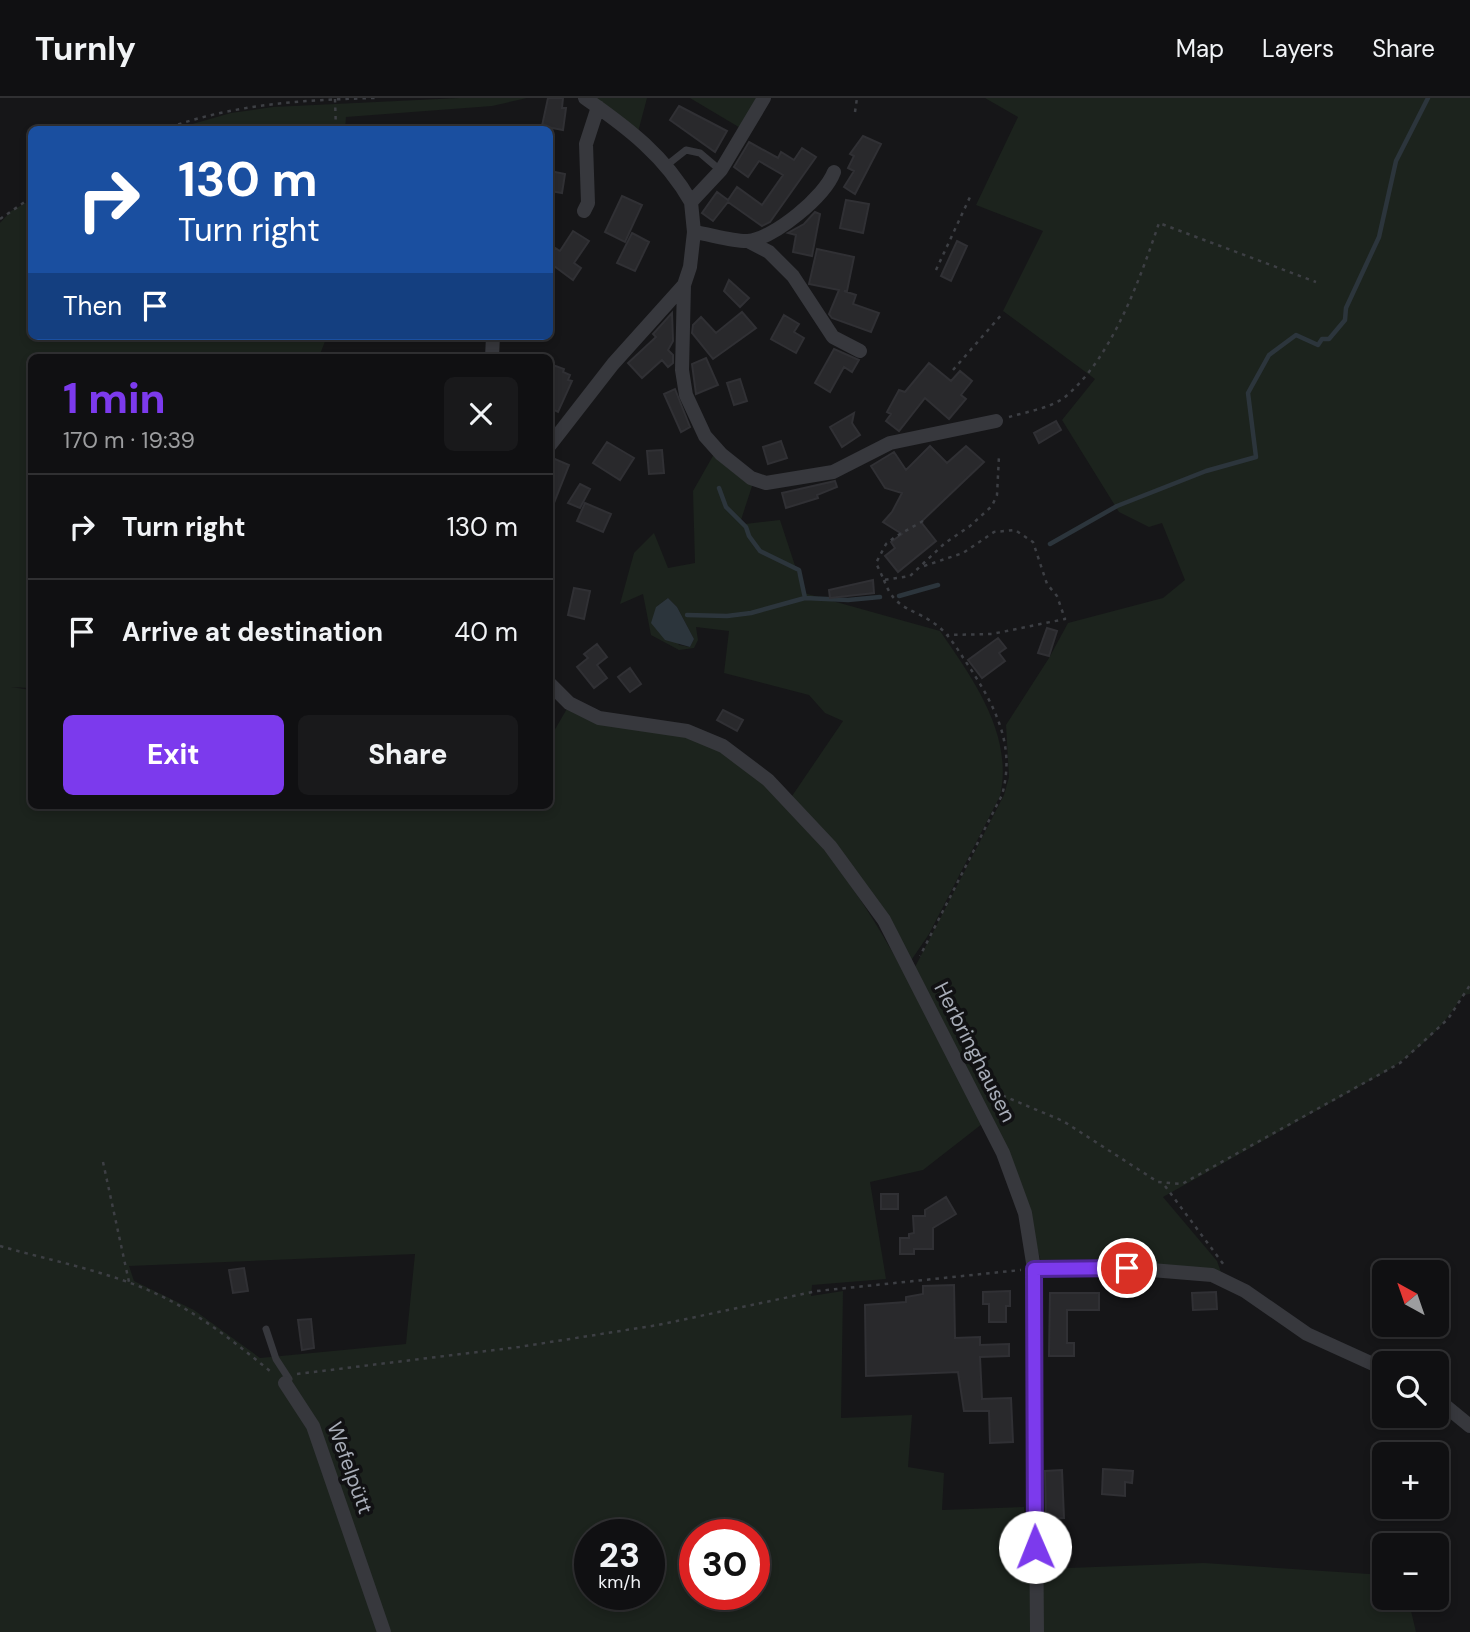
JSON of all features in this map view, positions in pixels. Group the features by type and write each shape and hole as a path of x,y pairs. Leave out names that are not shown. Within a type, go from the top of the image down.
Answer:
{"street":[{"path":"586,98 630,129 667,165 691,202 694,232 690,267 684,285 682,370 686,395 705,436 721,454 751,478 766,483 833,472 890,443 996,421"},
{"path":"691,202 721,170 764,98"},
{"path":"584,211 588,203 586,144 598,107"},
{"path":"748,241 770,231 814,201 829,185 834,172"},
{"path":"694,232 748,241 769,252 793,276 833,337 860,351"},
{"path":"553,441 613,364 684,285"},
{"name":"Herbringhausen","path":"553,687 569,703 599,718 687,731 723,746 768,780 839,857 880,914 971,1088 1014,1181 1028,1224 1034,1269 1037,1632"},
{"path":"1034,1269 1127,1268 1198,1272 1224,1279 1307,1334 1372,1364"},
{"name":"Wefelpütt","path":"287,1381 313,1426 384,1632"},
{"path":"1449,1409 1470,1426"}],"lane":[{"path":"667,165 686,150 700,153 721,170"},
{"path":"266,1329 287,1381"}],"path":[{"path":"175,126 239,107 294,100 375,98"},
{"path":"855,112 856,98"},
{"path":"335,99 336,126"},
{"path":"936,270 970,197"},
{"path":"0,219 28,200"},
{"path":"996,421 1063,398 1085,375 1137,286 1159,223 1316,282"},
{"path":"953,370 1003,313"},
{"path":"884,580 910,576 924,566 945,543 970,527 992,506 997,495 999,456"},
{"path":"908,968 918,959 935,927 1002,795 1007,778 997,711 947,635 890,597 876,563 886,544 923,521"},
{"path":"924,566 963,553 993,532 1015,530 1033,542 1047,584 1057,596 1065,619 992,634 947,635"},
{"path":"1165,1185 1182,1184 1400,1063 1448,1019 1470,985"},
{"path":"971,1088 978,1086 1063,1121 1165,1185 1224,1262 1224,1279"},
{"path":"103,1162 129,1284"},
{"path":"0,1246 167,1298 287,1381 295,1374 519,1347 658,1325 817,1292 1034,1269"}],"shaded area":[{"path":"459,98 527,98 492,106 346,117 345,126 186,126 231,113 273,107"},
{"path":"593,98 647,98 638,132"},
{"path":"690,98 759,98 742,129"},
{"path":"985,98 1470,98 1470,994 1463,995 1429,1038 1387,1071 1163,1197 1217,1261 1222,1275 1043,1270 1019,1180 914,969 1004,795 1009,777 1006,725 1068,623 1163,598 1185,580 1162,523 1149,527 1119,512 1062,420 1095,379 1003,311 1043,231 976,205 1018,117"},
{"path":"28,202 28,340 325,340 320,354 28,354 28,688 11,687 28,690 28,809 553,809 553,733 568,707 665,729 729,754 753,772 782,801 843,874 870,914 917,996 982,1124 923,1170 870,1182 886,1279 812,1285 811,1296 843,1291 841,1418 912,1415 908,1467 944,1473 942,1510 1024,1507 1026,1564 1041,1569 1204,1563 1372,1574 1372,1610 1411,1610 1416,1632 0,1632 0,223 11,211","holes":["415,1254 406,1344 260,1358 194,1310 134,1281 129,1266"]},
{"path":"714,454 753,483 741,520 745,524 780,520 804,593 940,631 988,709 1001,751 1003,773 1000,796 929,934 910,962 790,799 843,721 825,713 809,695 724,673 729,631 696,627 698,640 694,648 679,650 651,635 643,594 620,604 634,553 654,533 668,568 695,563 693,491","holes":["668,598 677,607 694,639 690,647 679,645 656,607"]},
{"path":"668,598 677,607 694,639 690,647 665,640 651,623 656,607"}],"building":[{"path":"548,98 563,98 562,108 566,108 563,130 542,126"},
{"path":"679,106 727,131 715,152 670,120"},
{"path":"863,136 881,144 855,194 844,187 854,171 848,168 854,156 850,154"},
{"path":"749,142 778,158 781,152 794,160 802,148 816,157 770,222 762,226 728,202 713,221 702,213 717,192 728,200 737,187 762,205 783,175 759,161 748,177 734,167"},
{"path":"553,172 565,174 562,193 553,192"},
{"path":"622,196 642,205 625,242 605,232"},
{"path":"846,200 869,204 863,233 840,228"},
{"path":"815,212 820,214 812,256 793,252 796,235 788,233 804,224"},
{"path":"573,231 589,241 574,263 581,268 573,280 553,265 553,252 555,248 560,251"},
{"path":"632,233 649,242 635,271 617,263"},
{"path":"957,241 967,246 951,281 941,276"},
{"path":"817,249 854,257 847,291 844,291 856,295 853,304 879,313 871,332 832,318 829,314 839,290 809,284"},
{"path":"729,280 749,298 740,307 724,291"},
{"path":"742,312 756,328 713,359 692,333 693,325 701,317 716,333"},
{"path":"672,313 673,341 668,350 673,355 673,363 668,367 662,360 642,378 628,363 656,337 653,334"},
{"path":"784,315 799,324 794,332 804,338 796,353 771,339"},
{"path":"834,349 859,360 852,372 844,367 830,392 815,383"},
{"path":"706,358 718,385 696,394 692,364"},
{"path":"929,363 951,381 960,371 972,381 961,395 966,399 949,419 925,398 899,431 886,421 891,414 887,412 899,390 905,392"},
{"path":"553,365 564,369 563,372 570,375 568,380 572,381 558,412 553,410"},
{"path":"740,379 747,401 734,405 727,383"},
{"path":"675,389 690,427 681,432 664,394"},
{"path":"854,413 852,423 860,435 842,447 830,427"},
{"path":"1056,421 1061,430 1039,443 1034,433"},
{"path":"781,441 787,458 768,464 763,447"},
{"path":"607,442 634,458 620,480 593,463"},
{"path":"930,446 947,463 966,446 984,462 921,522 936,541 898,572 885,556 895,548 891,542 902,534 883,522 902,493 885,488 871,466 894,452 906,470"},
{"path":"662,450 664,473 649,474 647,451"},
{"path":"553,458 569,465 553,505"},
{"path":"835,481 837,487 817,495 818,498 786,508 782,493"},
{"path":"580,484 590,489 580,508 568,503"},
{"path":"585,503 611,514 603,532 577,521"},
{"path":"873,580 874,593 830,598 829,590"},
{"path":"574,588 590,591 584,619 568,615"},
{"path":"1047,628 1057,631 1049,656 1038,653"},
{"path":"998,638 1006,648 999,653 1005,661 982,678 968,660"},
{"path":"597,644 607,657 597,665 607,678 594,688 577,667 588,658 584,654"},
{"path":"630,668 641,684 630,692 618,677"},
{"path":"723,710 743,720 737,731 717,720"},
{"path":"881,1194 898,1194 898,1209 881,1209"},
{"path":"946,1197 956,1214 933,1228 933,1249 914,1249 914,1254 900,1254 900,1238 909,1238 909,1234 914,1233 913,1216 925,1216 925,1210"},
{"path":"244,1268 248,1291 233,1293 229,1270"},
{"path":"954,1285 955,1338 980,1337 980,1345 1009,1344 1009,1356 980,1357 982,1399 1011,1398 1013,1442 990,1443 989,1411 964,1411 958,1372 866,1376 865,1305 906,1302 906,1297 923,1294 923,1286"},
{"path":"1010,1291 1006,1322 989,1322 989,1304 983,1304 983,1292"},
{"path":"1216,1292 1217,1309 1193,1310 1192,1293"},
{"path":"1050,1293 1099,1293 1099,1310 1067,1310 1067,1343 1074,1343 1074,1356 1049,1356"},
{"path":"311,1319 314,1348 302,1350 298,1320"},
{"path":"1103,1469 1133,1471 1132,1483 1125,1482 1125,1496 1102,1494"},
{"path":"1062,1470 1064,1518 1046,1519 1045,1471"}],"waterway":[{"path":"1050,544 1117,506 1206,471 1256,457 1248,393 1269,355 1296,335 1318,345 1322,339 1329,339 1345,320 1346,308 1379,237 1396,161 1428,98"},
{"path":"719,488 726,507 746,527 760,551 799,570 805,598"},
{"path":"899,596 938,585"},
{"path":"687,615 727,616 751,613 805,598 848,600 880,597"}],"route":[{"path":"1035,1547 1034,1269 1127,1268"}]}
